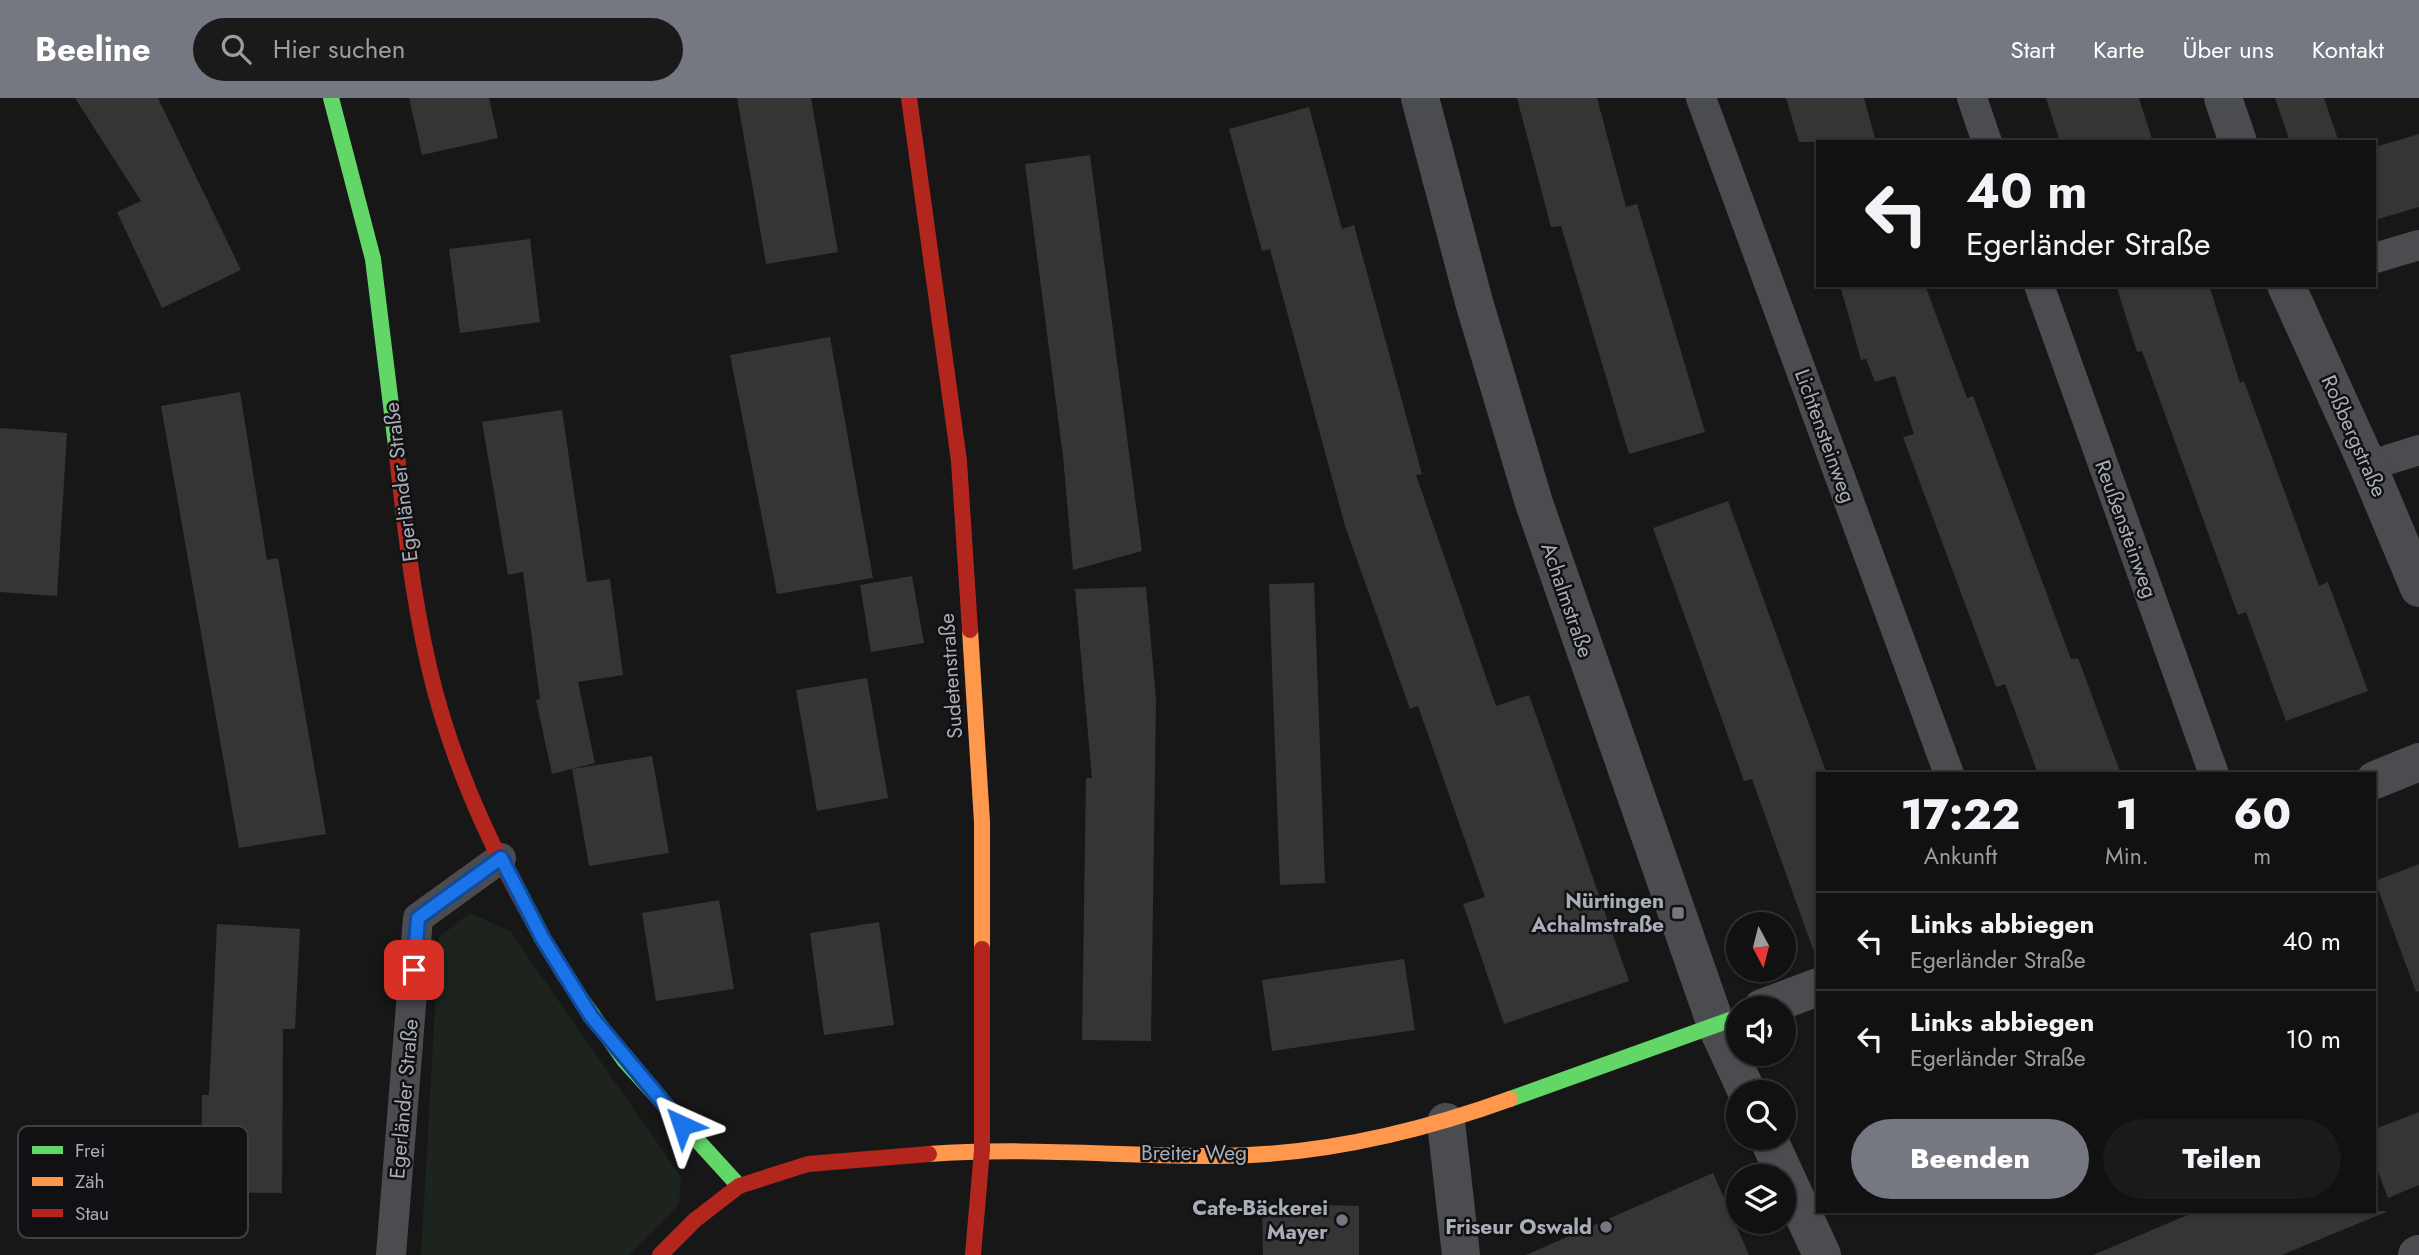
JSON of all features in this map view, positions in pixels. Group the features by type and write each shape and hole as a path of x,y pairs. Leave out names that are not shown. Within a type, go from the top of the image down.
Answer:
{"street":[{"name":"Egerländer Straße","path":"331,98 361,206 382,311 412,570 429,669 463,776 543,939 591,1016 663,1105 739,1186"},
{"name":"Sudetenstraße","path":"909,98 958,461 982,822 982,1150 973,1255"},
{"name":"Achalmstraße","path":"1420,98 1474,302 1534,503 1726,1018"},
{"path":"2223,98 2237,140"},
{"name":"Roßbergstraße","path":"2287,287 2368,466 2419,588"},
{"path":"2376,780 2419,762"},
{"path":"1794,996 1816,988"},
{"name":"Breiter Weg","path":"660,1255 695,1220 739,1186 808,1164 982,1150 1217,1156 1315,1149 1447,1122 1726,1021"},
{"path":"1447,1122 1461,1255"},
{"path":"1774,1150 1822,1255"}],"lane":[{"name":"Lichtensteinweg","path":"1701,98 1948,772"},
{"path":"1972,98 1986,140"},
{"path":"2376,258 2419,246"},
{"name":"Reußensteinweg","path":"2040,287 2213,772"},
{"path":"2368,466 2419,450"},
{"name":"Egerländer Straße","path":"391,1255 418,918 501,858"}],"shaded area":[{"path":"470,913 510,931 681,1177 679,1205 629,1255 421,1255 439,937"}],"building":[{"path":"75,98 158,98 241,270 162,308 117,212 141,201"},
{"path":"409,98 489,98 498,138 422,155"},
{"path":"737,98 811,98 838,252 766,264"},
{"path":"1517,98 1597,98 1626,207 1637,204 1705,432 1629,454 1561,226 1551,227"},
{"path":"1786,98 1864,98 1875,140 1799,142"},
{"path":"2046,98 2139,98 2152,140 2059,140"},
{"path":"2275,98 2324,98 2338,140 2289,140"},
{"path":"1309,107 1342,229 1354,225 1422,474 1416,475 1496,706 1529,695 1629,981 1504,1024 1463,904 1485,897 1418,706 1410,709 1345,526 1270,249 1262,251 1229,129"},
{"path":"2419,134 2419,207 2376,220 2376,147"},
{"path":"1090,155 1142,551 1073,570 1063,456 1025,164"},
{"path":"530,239 540,322 460,333 449,249"},
{"path":"1841,287 1926,287 1967,398 1973,396 2071,659 2078,658 2120,772 2037,772 2005,684 1996,687 1903,437 1914,434 1895,376 1875,382 1866,359 1861,360"},
{"path":"2117,287 2210,287 2240,383 2244,381 2319,586 2328,582 2368,691 2286,721 2246,612 2238,615 2142,351 2137,352"},
{"path":"830,337 873,578 777,594 730,355"},
{"path":"240,392 267,560 278,558 326,834 239,848 161,406"},
{"path":"562,410 587,582 610,579 623,675 578,682 595,763 552,774 536,700 540,699 523,572 508,575 482,422"},
{"path":"0,428 67,433 57,596 0,592"},
{"path":"1728,501 1826,772 1816,772 1816,948 1813,949 1752,779 1744,781 1653,528"},
{"path":"912,576 924,643 871,652 860,585"},
{"path":"1314,583 1325,883 1280,885 1269,584"},
{"path":"1146,587 1156,699 1151,1041 1082,1040 1086,778 1092,778 1075,589"},
{"path":"867,678 888,798 817,811 796,690"},
{"path":"652,756 669,853 589,866 572,769"},
{"path":"2419,864 2419,991 2416,992 2376,881"},
{"path":"719,900 734,989 656,1001 642,913"},
{"path":"879,922 894,1025 824,1035 810,933"},
{"path":"217,924 300,929 295,1029 283,1029 282,1193 248,1193 248,1126 202,1126 202,1095 209,1095"},
{"path":"1404,959 1415,1030 1272,1051 1262,980"},
{"path":"2419,1112 2419,1185 2388,1198 2376,1167 2376,1129"},
{"path":"1713,1173 1726,1203 1726,1234 1740,1234 1749,1255 1526,1255"},
{"path":"1262,1203 1359,1206 1359,1255 1263,1255"},
{"path":"2386,1211 2282,1255 2093,1255 2192,1213"}],"traffic: fast":[{"path":"331,98 373,259 396,446"},
{"path":"563,973 624,1060 739,1186"},
{"path":"1510,1099 1726,1021"}],"traffic: slow":[{"path":"970,630 982,822 982,949"},
{"path":"929,1154 1036,1152 1215,1156 1290,1152 1402,1132 1510,1099"}],"traffic: jam":[{"path":"909,98 959,461 970,630"},
{"path":"396,446 405,529 423,640 452,747 502,863 563,973"},
{"path":"973,1255 982,1150 982,949"},
{"path":"660,1255 695,1220 739,1186 808,1164 929,1154"}],"place":[{"name":"Nürtingen Achalmstraße","path":"1678,913"},
{"name":"Cafe-Bäckerei Mayer","path":"1342,1220"},
{"name":"Friseur Oswald","path":"1606,1227"}],"route":[{"path":"414,970 418,918 501,858 543,939 591,1016 682,1125"}]}
